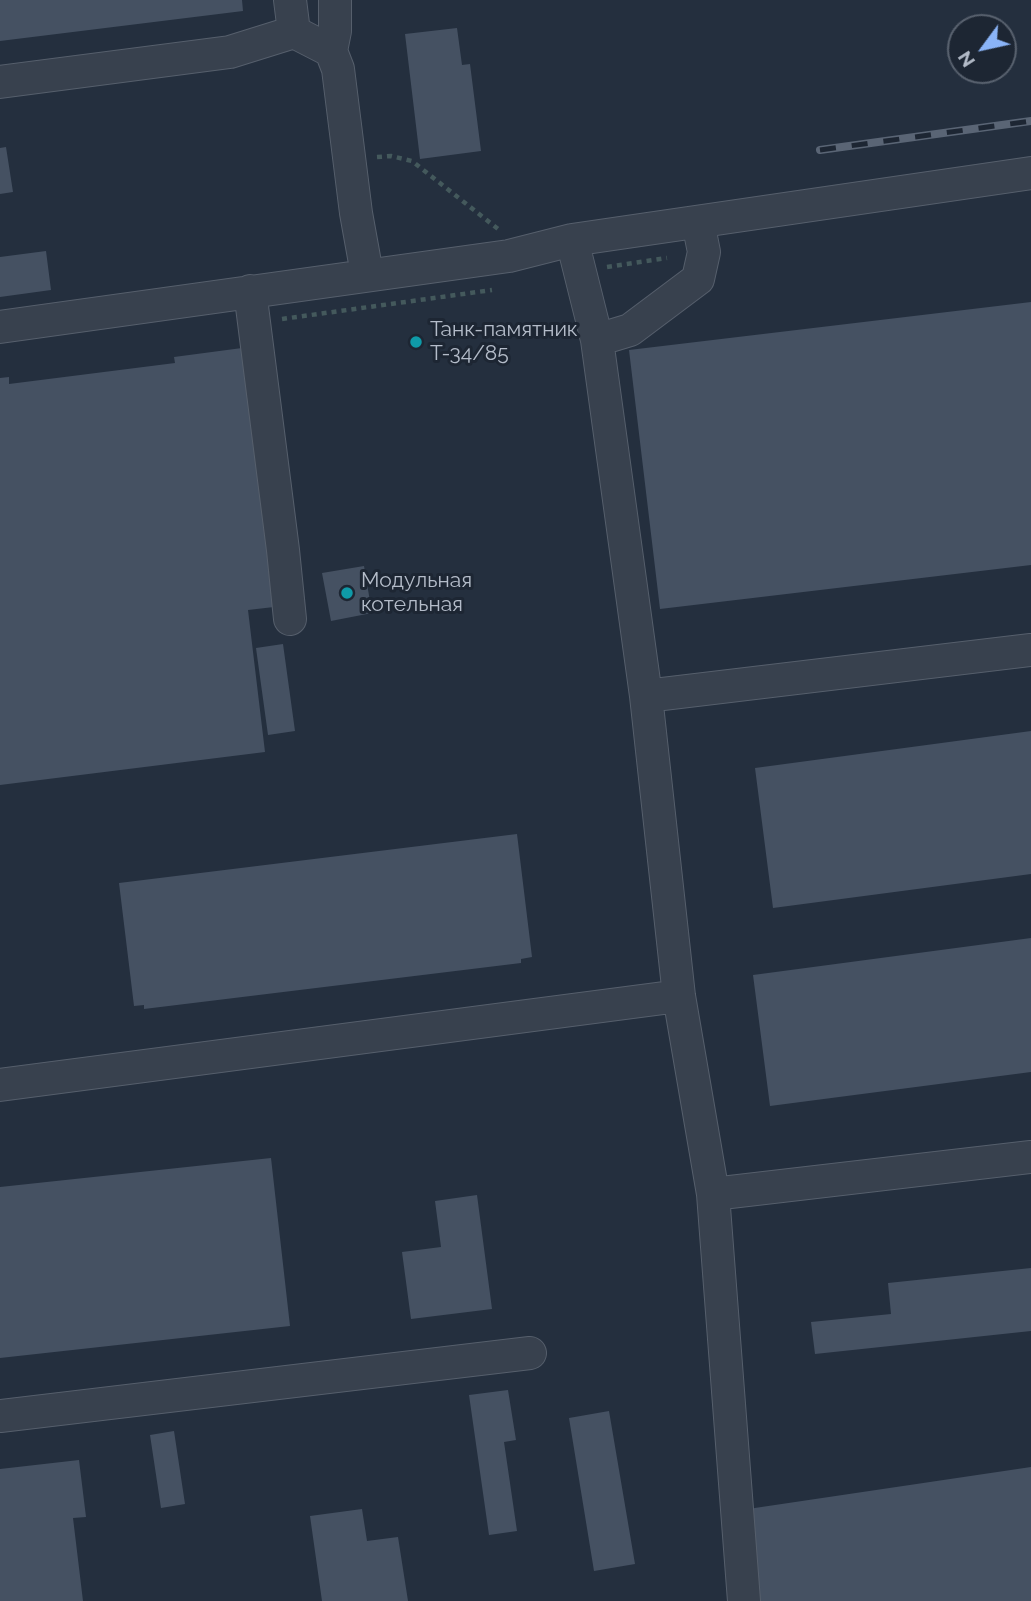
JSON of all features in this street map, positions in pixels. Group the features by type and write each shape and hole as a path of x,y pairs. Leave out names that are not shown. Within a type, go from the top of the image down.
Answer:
{"lane":[{"path":"290,0 294,32"},
{"path":"335,0 335,30 331,51 338,69 367,274"},
{"path":"0,82 230,52 294,32 331,51"},
{"path":"0,327 509,256 572,240 701,237 1031,173"},
{"path":"597,340 630,330 698,279 701,237"},
{"path":"572,240 597,340 646,696 679,996 713,1194 744,1601"},
{"path":"250,291 290,619"},
{"path":"646,696 1031,650"},
{"path":"0,1085 679,996"},
{"path":"713,1194 1031,1157"},
{"path":"0,1416 530,1353"}],"path":[{"path":"254,323 470,294 513,285 505,234 412,161 391,156 350,159"},
{"path":"580,272 701,237"}],"building":[{"path":"0,0 242,0 243,11 0,41"},
{"path":"457,28 462,65 470,64 481,151 420,159 405,34"},
{"path":"6,147 13,192 0,194 0,148"},
{"path":"46,251 51,290 0,297 0,257"},
{"path":"1031,302 1031,565 660,609 629,350"},
{"path":"242,348 274,607 248,610 265,752 0,785 0,378 9,377 9,384 175,363 174,357"},
{"name":"Модульная котельная","path":"364,566 372,613 331,621 322,573"},
{"path":"283,644 295,731 268,735 256,648"},
{"path":"1031,731 1031,874 773,908 755,768"},
{"path":"517,834 532,957 521,959 521,963 144,1009 144,1005 134,1006 119,883"},
{"path":"1031,938 1031,1072 770,1106 753,975"},
{"path":"271,1158 290,1326 0,1358 0,1187"},
{"path":"477,1195 492,1309 411,1319 402,1252 441,1247 435,1201"},
{"path":"1031,1268 1031,1331 815,1354 811,1322 891,1314 888,1283"},
{"path":"508,1390 516,1440 504,1442 517,1531 489,1535 469,1395"},
{"path":"609,1411 635,1564 594,1571 569,1418"},
{"path":"174,1431 185,1504 161,1508 150,1435"},
{"path":"79,1460 86,1517 73,1518 83,1601 0,1601 0,1469"},
{"path":"1031,1467 1031,1601 757,1601 748,1509"},
{"path":"362,1509 367,1541 398,1537 408,1601 322,1601 310,1516"}],"railway":[{"path":"820,150 1031,121"}],"place":[{"name":"Танк-памятник Т-34/85","path":"416,342"},
{"name":"Модульная котельная","path":"347,593"}]}
